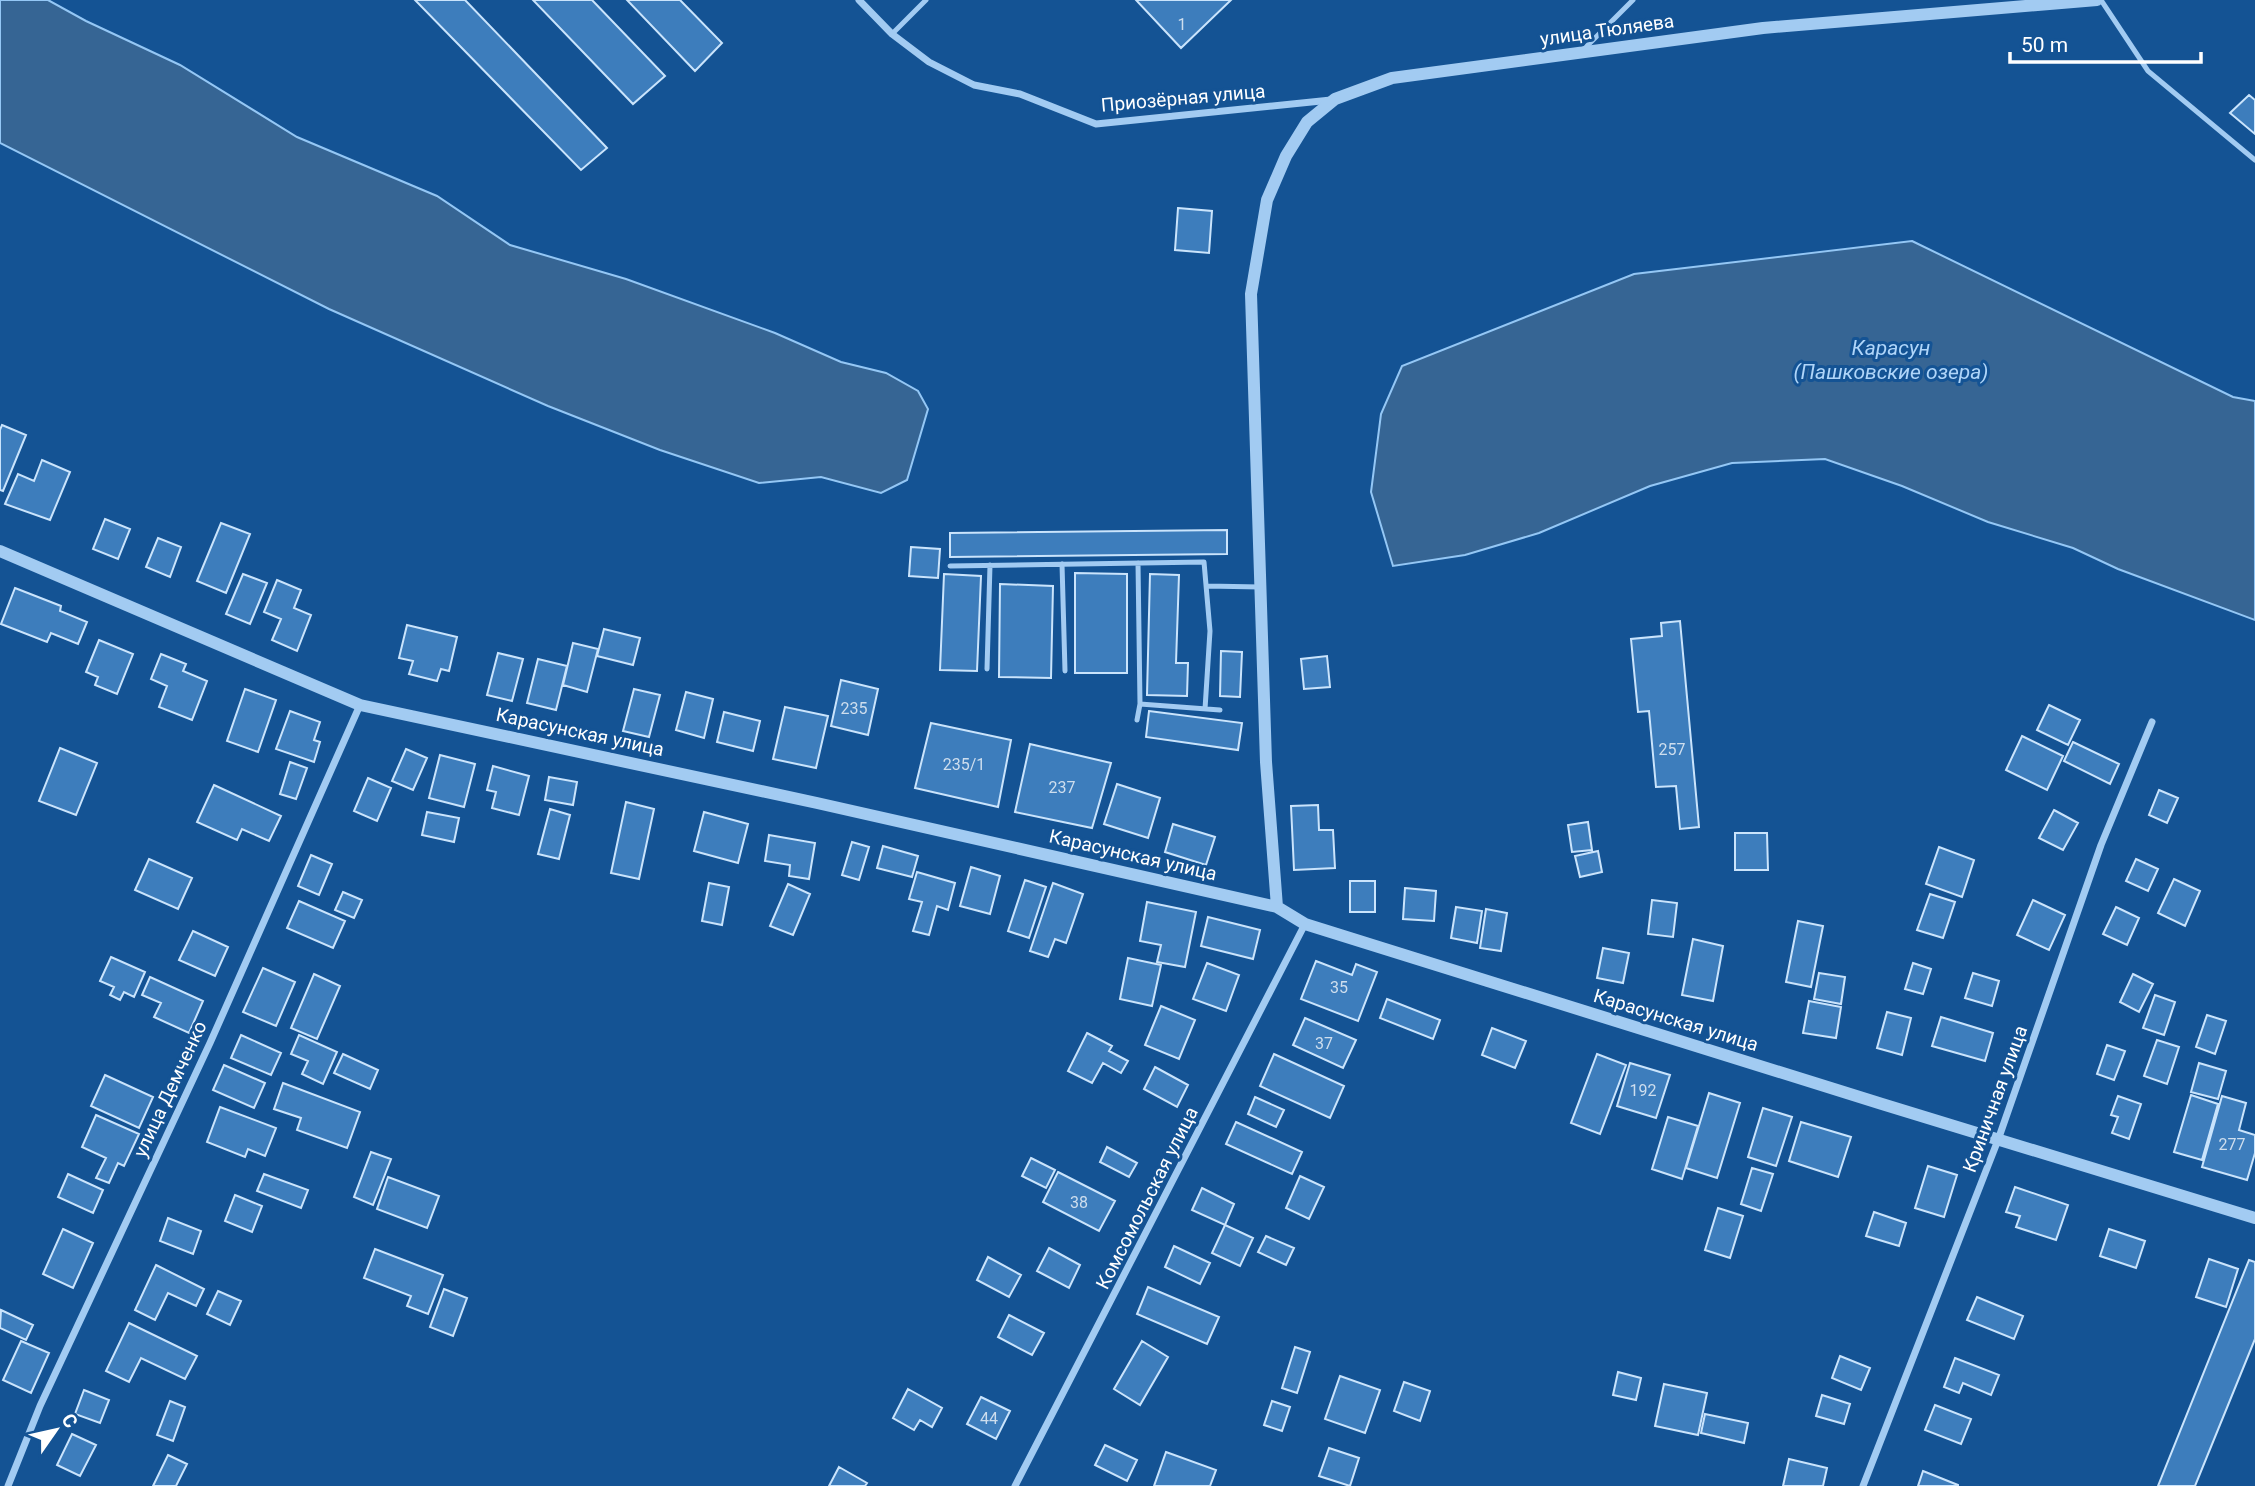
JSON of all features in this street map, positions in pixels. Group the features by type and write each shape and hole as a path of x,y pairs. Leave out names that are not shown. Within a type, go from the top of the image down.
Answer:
{"street":[{"name":"Приозёрная улица","path":"859,0 892,34 929,62 974,85 1020,94 1096,124 1335,99"},
{"name":"улица Тюляева","path":"1277,907 1266,762 1251,294 1267,200 1286,156 1307,122 1335,99 1392,78 1763,28 2099,0"},
{"name":"Карасунская улица","path":"0,551 360,705 831,806 1277,907 1305,923 2255,1218"},
{"name":"улица Демченко","path":"8,1486 40,1406 210,1043 360,705"},
{"name":"Криничная улица","path":"1863,1486 1998,1140 2101,845 2152,722"},
{"name":"Комсомольская улица","path":"1015,1486 1305,923"}],"lane":[{"path":"892,34 926,0"},
{"path":"1579,54 1633,0"},
{"path":"2099,0 2148,71 2255,160"},
{"path":"950,566 1204,562 1210,631 1205,709"},
{"path":"1137,720 1140,704 1139,563"},
{"path":"1062,564 1065,671"},
{"path":"987,669 990,565"},
{"path":"1208,586 1260,587"},
{"path":"1140,704 1220,710"}],"water":[{"path":"0,0 48,0 180,65 297,137 437,196 510,245 626,279 775,333 841,362 886,373 918,391 928,409 907,480 881,493 821,477 759,483 660,450 548,406 329,309 0,143"},
{"name":"Карасун (Пашковские озера)","path":"1912,241 2233,397 2255,401 2255,620 2118,569 2073,548 1988,522 1902,486 1825,459 1732,463 1650,486 1539,533 1465,555 1393,566 1371,492 1381,414 1402,366 1634,274"}],"building":[{"path":"415,0 465,0 607,148 581,170"},
{"path":"533,0 592,0 665,76 633,104"},
{"path":"627,0 680,0 722,43 695,71"},
{"path":"1136,0 1231,0 1181,48"},
{"path":"2249,95 2255,100 2255,134 2230,113"},
{"path":"1178,208 1212,211 1209,253 1175,250"},
{"path":"2,425 26,435 3,491 0,490"},
{"path":"42,460 70,472 50,520 5,504 18,474 34,481"},
{"path":"105,519 130,529 118,559 93,549"},
{"path":"221,523 250,534 226,593 197,581"},
{"path":"1227,530 1227,554 950,557 950,533"},
{"path":"158,538 181,547 170,577 146,567"},
{"path":"911,547 940,549 938,578 909,576"},
{"path":"1075,573 1127,574 1127,673 1075,673"},
{"path":"243,574 267,583 250,624 226,614"},
{"path":"944,574 981,576 977,671 940,670"},
{"path":"1150,574 1179,575 1176,663 1188,663 1187,696 1147,695"},
{"path":"277,580 301,590 294,608 311,615 297,651 272,640 281,619 264,612"},
{"path":"1000,584 1053,586 1051,678 999,677"},
{"path":"15,588 61,606 60,611 87,622 78,644 51,633 47,642 1,624"},
{"path":"1680,621 1699,827 1680,829 1676,786 1656,787 1649,711 1638,712 1631,639 1662,636 1661,623"},
{"path":"407,625 457,637 449,671 441,669 437,681 409,674 413,661 399,658"},
{"path":"604,629 640,638 633,665 597,656"},
{"path":"99,640 133,654 117,694 95,685 98,677 86,672"},
{"path":"573,643 598,649 587,692 563,685"},
{"path":"1221,651 1242,652 1240,697 1220,696"},
{"path":"498,653 523,659 512,701 487,695"},
{"path":"161,654 186,664 183,671 207,681 192,720 159,707 167,686 151,679"},
{"path":"1327,656 1330,687 1304,689 1301,659"},
{"path":"538,659 567,666 556,710 527,703"},
{"path":"841,680 878,689 868,735 831,726"},
{"path":"245,689 276,700 258,752 227,741"},
{"path":"634,689 660,695 649,737 623,731"},
{"path":"686,692 713,699 704,738 676,730"},
{"path":"2049,705 2080,720 2068,745 2037,730"},
{"path":"785,707 828,716 816,768 773,759"},
{"path":"290,711 320,722 314,740 320,742 314,762 276,749"},
{"path":"1149,711 1242,723 1238,750 1146,737"},
{"path":"724,712 760,721 753,751 717,742"},
{"path":"931,723 1011,740 998,807 915,788"},
{"path":"2022,736 2063,756 2047,790 2006,770"},
{"path":"2073,742 2119,764 2110,784 2064,761"},
{"path":"1030,744 1111,763 1092,828 1015,812"},
{"path":"60,748 97,763 76,815 39,801"},
{"path":"406,749 427,758 413,790 392,781"},
{"path":"440,755 475,764 464,807 429,798"},
{"path":"290,762 307,768 296,799 280,794"},
{"path":"493,766 529,776 519,815 492,808 496,792 487,790"},
{"path":"549,777 577,782 573,805 545,800"},
{"path":"368,778 391,788 377,821 354,811"},
{"path":"1117,784 1160,798 1148,838 1104,824"},
{"path":"214,785 281,816 269,841 242,829 237,840 197,822"},
{"path":"2159,790 2178,798 2167,823 2149,815"},
{"path":"626,802 654,809 639,879 611,873"},
{"path":"1318,805 1319,830 1333,830 1335,868 1294,870 1291,806"},
{"path":"550,809 570,815 559,859 538,854"},
{"path":"2054,810 2078,823 2063,850 2039,838"},
{"path":"427,812 459,818 454,842 422,835"},
{"path":"704,812 748,824 738,863 694,851"},
{"path":"1588,822 1592,850 1572,852 1568,825"},
{"path":"1173,824 1215,837 1206,865 1165,852"},
{"path":"1735,833 1767,833 1768,870 1735,870"},
{"path":"769,835 815,843 809,879 789,876 790,865 765,861"},
{"path":"852,842 869,847 859,880 842,875"},
{"path":"883,846 918,856 912,877 877,868"},
{"path":"1939,847 1974,860 1962,897 1926,884"},
{"path":"1598,851 1602,872 1580,877 1575,856"},
{"path":"311,855 332,864 319,895 298,886"},
{"path":"149,859 192,878 178,909 135,890"},
{"path":"2136,859 2158,869 2148,891 2126,881"},
{"path":"971,867 1000,876 990,914 960,906"},
{"path":"917,872 955,883 948,910 937,906 929,935 913,931 922,902 909,899"},
{"path":"2174,879 2200,891 2185,926 2158,913"},
{"path":"1025,880 1046,887 1029,938 1008,931"},
{"path":"1350,881 1375,881 1375,912 1350,912"},
{"path":"709,883 729,887 722,925 702,921"},
{"path":"1053,883 1083,894 1066,943 1055,939 1048,957 1030,951"},
{"path":"788,884 810,894 793,935 770,926"},
{"path":"1405,888 1436,891 1434,921 1403,919"},
{"path":"343,892 362,900 354,918 335,910"},
{"path":"1930,894 1955,902 1943,938 1917,930"},
{"path":"1652,900 1677,903 1673,937 1648,934"},
{"path":"2033,900 2065,915 2049,950 2017,935"},
{"path":"299,901 345,921 333,948 287,928"},
{"path":"1147,902 1196,912 1185,967 1157,962 1161,945 1140,941"},
{"path":"1456,907 1482,911 1477,943 1451,938"},
{"path":"2116,907 2139,918 2127,945 2103,934"},
{"path":"1486,909 1507,913 1501,951 1480,948"},
{"path":"1208,917 1260,930 1253,959 1201,946"},
{"path":"1798,921 1823,926 1811,987 1786,982"},
{"path":"193,931 228,947 215,976 179,960"},
{"path":"1693,939 1723,946 1713,1001 1682,995"},
{"path":"1603,948 1629,953 1623,983 1597,978"},
{"path":"111,957 145,972 134,997 124,992 120,1000 110,995 114,987 100,981"},
{"path":"1128,958 1161,965 1152,1006 1120,999"},
{"path":"1316,961 1352,975 1356,964 1377,972 1358,1021 1301,999"},
{"path":"1207,963 1239,975 1226,1011 1193,999"},
{"path":"1913,963 1931,969 1923,994 1905,989"},
{"path":"263,968 295,982 276,1026 243,1012"},
{"path":"1819,973 1845,977 1841,1004 1814,999"},
{"path":"1973,973 1999,981 1992,1006 1965,998"},
{"path":"314,974 340,986 317,1039 291,1028"},
{"path":"2133,974 2153,984 2139,1012 2120,1002"},
{"path":"150,977 203,1001 189,1033 154,1017 161,1003 142,995"},
{"path":"2155,995 2175,1002 2164,1035 2143,1028"},
{"path":"1387,999 1440,1020 1433,1039 1380,1018"},
{"path":"1809,1001 1841,1007 1836,1038 1803,1033"},
{"path":"1161,1006 1195,1020 1179,1059 1145,1045"},
{"path":"1887,1012 1911,1018 1902,1055 1877,1048"},
{"path":"2207,1015 2226,1021 2215,1054 2196,1047"},
{"path":"1941,1017 1993,1033 1985,1061 1932,1046"},
{"path":"1305,1018 1356,1040 1343,1068 1293,1045"},
{"path":"1492,1028 1526,1041 1515,1068 1482,1055"},
{"path":"1087,1033 1112,1046 1109,1051 1128,1061 1121,1073 1103,1063 1092,1083 1068,1071"},
{"path":"241,1035 281,1053 271,1075 231,1058"},
{"path":"299,1035 337,1052 323,1084 302,1074 308,1061 291,1054"},
{"path":"2157,1040 2179,1047 2167,1084 2144,1076"},
{"path":"2107,1045 2125,1051 2114,1080 2097,1074"},
{"path":"343,1054 378,1070 370,1089 334,1073"},
{"path":"1274,1054 1344,1086 1330,1118 1260,1086"},
{"path":"1597,1054 1626,1065 1600,1134 1571,1123"},
{"path":"1630,1063 1670,1075 1656,1118 1617,1106"},
{"path":"2199,1063 2226,1071 2218,1099 2191,1092"},
{"path":"224,1065 265,1083 254,1108 213,1090"},
{"path":"1155,1067 1188,1085 1177,1107 1144,1089"},
{"path":"105,1075 153,1097 139,1128 91,1106"},
{"path":"283,1083 360,1112 347,1148 297,1130 301,1118 274,1109"},
{"path":"1709,1093 1740,1103 1717,1178 1686,1168"},
{"path":"2191,1095 2218,1104 2202,1160 2174,1152"},
{"path":"2118,1096 2141,1104 2129,1139 2112,1133 2118,1117 2111,1115"},
{"path":"2222,1096 2246,1103 2239,1130 2255,1135 2255,1153 2247,1180 2202,1167"},
{"path":"1255,1097 1284,1110 1276,1127 1248,1114"},
{"path":"220,1107 276,1128 265,1156 248,1149 245,1157 207,1142"},
{"path":"1763,1108 1792,1117 1776,1166 1748,1157"},
{"path":"96,1115 139,1134 124,1166 118,1163 109,1183 96,1178 106,1158 82,1147"},
{"path":"1668,1117 1698,1126 1682,1179 1652,1169"},
{"path":"1236,1122 1302,1152 1292,1174 1226,1144"},
{"path":"1801,1122 1851,1137 1838,1177 1789,1161"},
{"path":"1107,1147 1137,1163 1129,1177 1100,1162"},
{"path":"371,1152 391,1159 373,1205 354,1197"},
{"path":"1031,1158 1055,1170 1046,1188 1022,1176"},
{"path":"1928,1166 1957,1175 1944,1217 1915,1208"},
{"path":"1752,1168 1773,1174 1761,1211 1741,1204"},
{"path":"1058,1172 1115,1201 1099,1231 1043,1202"},
{"path":"68,1174 103,1190 93,1213 58,1197"},
{"path":"264,1174 308,1190 301,1208 257,1191"},
{"path":"1300,1176 1324,1187 1309,1219 1286,1208"},
{"path":"388,1177 439,1196 427,1228 377,1209"},
{"path":"2015,1187 2068,1205 2056,1240 2016,1227 2020,1216 2006,1212"},
{"path":"1202,1188 1234,1204 1225,1225 1192,1210"},
{"path":"235,1195 262,1206 252,1232 225,1221"},
{"path":"1718,1208 1743,1216 1730,1258 1705,1250"},
{"path":"1874,1212 1906,1223 1899,1246 1866,1236"},
{"path":"168,1218 201,1231 193,1254 160,1241"},
{"path":"1225,1225 1253,1238 1240,1266 1212,1253"},
{"path":"63,1229 93,1243 73,1288 43,1274"},
{"path":"2109,1229 2145,1241 2136,1268 2100,1256"},
{"path":"1266,1236 1294,1248 1286,1265 1258,1252"},
{"path":"1174,1246 1210,1263 1200,1284 1165,1267"},
{"path":"1049,1248 1080,1265 1069,1288 1037,1271"},
{"path":"375,1249 443,1275 428,1314 407,1306 411,1296 364,1278"},
{"path":"988,1257 1021,1275 1009,1297 977,1280"},
{"path":"2209,1259 2238,1269 2226,1307 2196,1297"},
{"path":"2249,1260 2255,1262 2255,1339 2195,1486 2158,1486"},
{"path":"156,1265 204,1289 196,1306 168,1293 155,1320 135,1310"},
{"path":"1148,1287 1219,1317 1207,1344 1137,1314"},
{"path":"444,1289 467,1298 453,1336 430,1327"},
{"path":"218,1291 241,1301 230,1325 207,1314"},
{"path":"1977,1297 2023,1316 2014,1339 1967,1320"},
{"path":"1,1310 33,1325 26,1340 0,1328"},
{"path":"1009,1315 1044,1333 1032,1355 998,1337"},
{"path":"129,1323 197,1356 185,1379 141,1358 129,1382 106,1371"},
{"path":"21,1341 49,1353 31,1393 3,1380"},
{"path":"1142,1341 1168,1357 1140,1405 1114,1389"},
{"path":"1295,1347 1310,1352 1297,1393 1282,1388"},
{"path":"1840,1356 1870,1368 1861,1390 1832,1378"},
{"path":"1955,1358 1999,1375 1991,1395 1963,1383 1959,1393 1944,1387"},
{"path":"1618,1372 1641,1378 1636,1400 1613,1395"},
{"path":"1340,1376 1380,1390 1365,1433 1325,1419"},
{"path":"1404,1382 1430,1391 1420,1421 1394,1411"},
{"path":"1664,1384 1707,1393 1698,1435 1655,1426"},
{"path":"908,1389 942,1408 932,1427 920,1420 914,1430 893,1418"},
{"path":"84,1390 109,1400 100,1423 75,1414"},
{"path":"1822,1395 1850,1404 1844,1424 1816,1416"},
{"path":"981,1397 1010,1411 996,1439 967,1424"},
{"path":"170,1401 185,1407 173,1441 157,1435"},
{"path":"1272,1401 1290,1407 1282,1431 1264,1425"},
{"path":"1935,1405 1971,1419 1961,1444 1925,1430"},
{"path":"1705,1414 1748,1423 1744,1443 1701,1433"},
{"path":"72,1434 96,1445 80,1476 57,1465"},
{"path":"1105,1445 1137,1460 1127,1481 1095,1465"},
{"path":"1329,1448 1359,1458 1350,1486 1319,1476"},
{"path":"1166,1452 1216,1470 1210,1486 1154,1486"},
{"path":"168,1455 187,1464 176,1486 153,1486"},
{"path":"1789,1459 1827,1468 1823,1486 1783,1486"},
{"path":"839,1467 867,1483 865,1486 829,1486"},
{"path":"1923,1471 1958,1485 1958,1486 1918,1486"}]}
